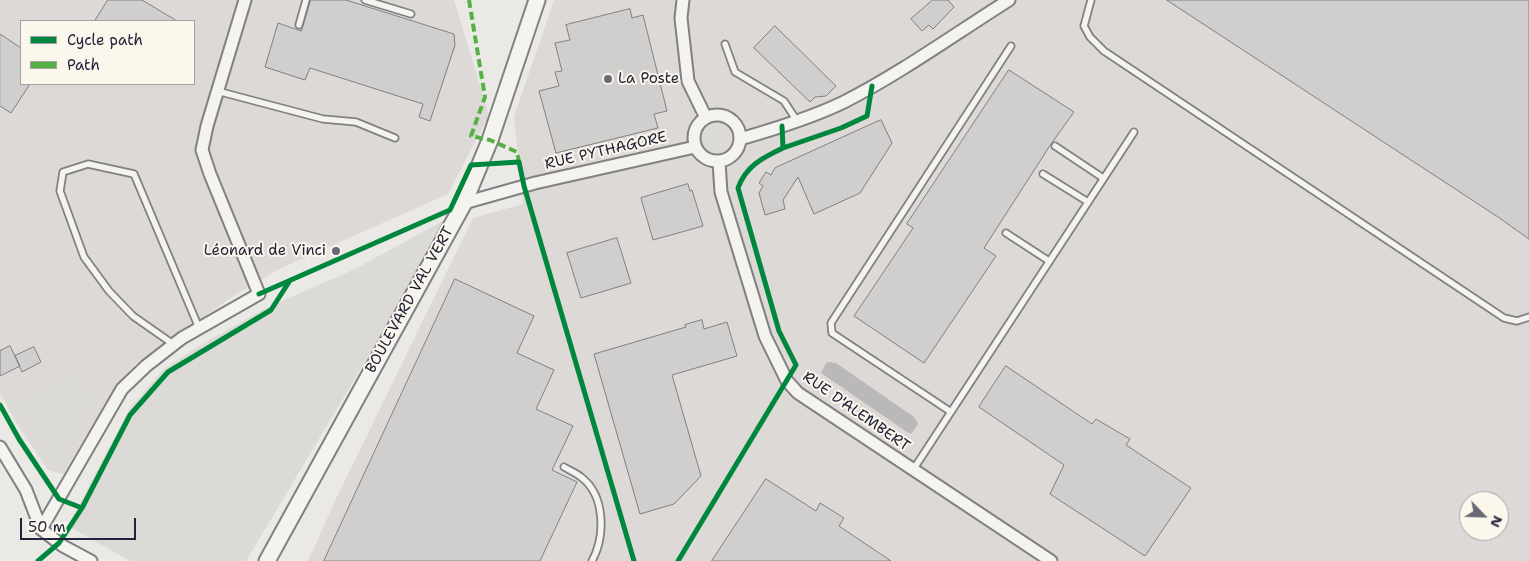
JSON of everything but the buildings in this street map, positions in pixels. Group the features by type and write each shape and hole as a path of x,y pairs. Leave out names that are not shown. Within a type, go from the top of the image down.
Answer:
{"street":[{"path":"41,529 122,389 173,344 259,294 202,150 217,91 245,0"},
{"name":"BOULEVARD VAL VERT","path":"267,561 464,203 490,140 537,0"},
{"path":"683,0 681,18 688,81 706,118"},
{"path":"740,138 797,121 842,102 872,86 1009,0"},
{"path":"713,115 728,117 738,128 740,138 737,150 732,156 719,162 704,158 695,146 694,133 696,127 706,118 713,115"},
{"name":"RUE PYTHAGORE","path":"464,203 524,186 695,146"},
{"name":"RUE D'ALEMBERT","path":"719,162 721,192 765,336 787,381 798,393 1051,561"},
{"path":"0,447 26,490 41,529 63,546 90,561"}],"lane":[{"path":"298,25 306,0"},
{"path":"365,0 411,14"},
{"path":"1091,0 1084,26 1090,37 1104,51 1504,318 1517,320 1529,317"},
{"path":"725,44 735,72 784,101 797,121"},
{"path":"951,412 832,333 831,323 1011,46"},
{"path":"217,91 323,119 356,122 395,138"},
{"path":"912,470 1134,132"},
{"path":"1055,146 1103,178"},
{"path":"173,344 133,316 109,290 84,257 60,191 63,172 88,164 134,174 199,328"},
{"path":"1043,174 1088,202"},
{"path":"1006,233 1049,261"},
{"path":"564,467 582,477 594,492 601,511 599,548 592,561"}],"shaded area":[{"path":"0,0 454,0 489,115 448,194 279,269 235,295 133,366 107,400 63,474 48,470 17,424 0,393"},
{"path":"554,0 1529,0 1529,561 308,561 335,501 473,218 523,204 514,117"},
{"path":"713,124 723,128 727,138 723,148 713,152 703,148 699,138 703,128"},
{"path":"452,216 246,561 130,561 68,526 130,408 164,369 197,347 268,307 355,269"},
{"path":"826,363 836,363 914,417 918,424 911,434 821,373"},
{"path":"82,369 99,398 62,469 47,462 13,403"}],"marked path":[{"path":"469,0 485,97 471,136 490,140 517,152 519,162"}],"cycle path":[{"path":"783,148 841,128 867,116 872,86"},
{"path":"678,561 796,365 779,331 738,188 741,180 750,168 768,155 783,148 782,126"},
{"path":"259,294 450,210 471,165 519,162 524,186 634,561"},
{"path":"38,561 59,543 82,508 130,415 168,372 271,310 289,282"},
{"path":"0,405 19,439 59,499 82,508"}],"place":[{"name":"La Poste","path":"608,79"},
{"name":"Léonard de Vinci","path":"336,251"}]}
